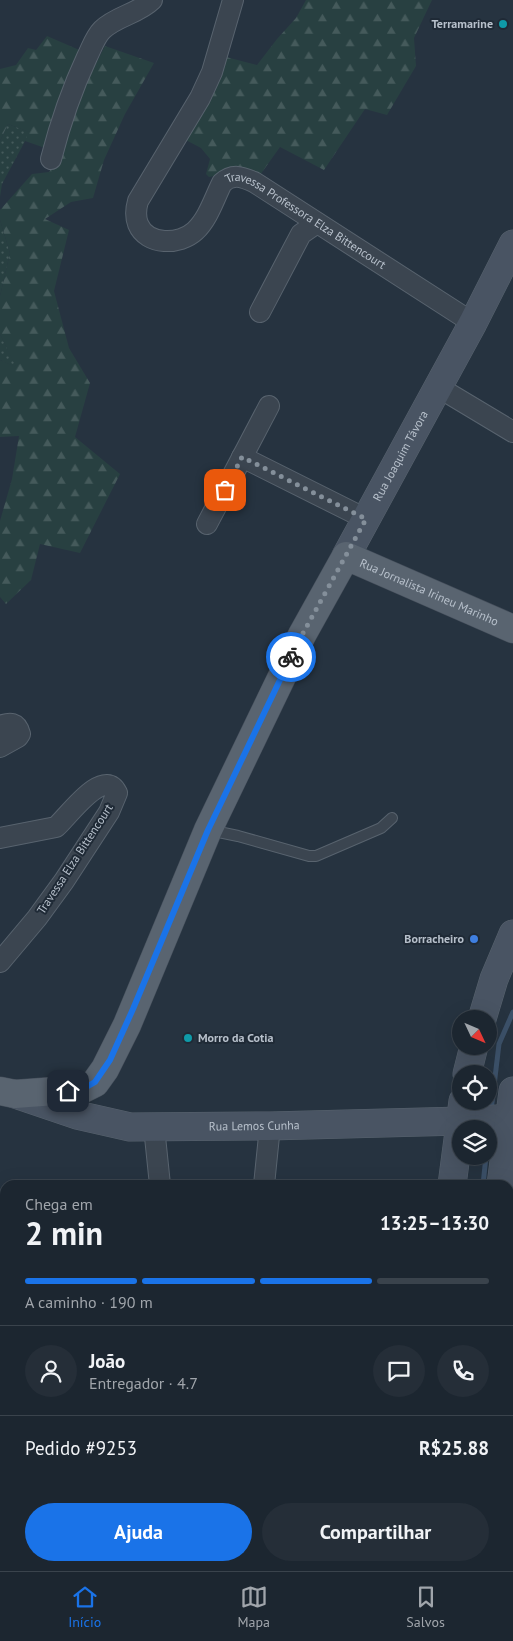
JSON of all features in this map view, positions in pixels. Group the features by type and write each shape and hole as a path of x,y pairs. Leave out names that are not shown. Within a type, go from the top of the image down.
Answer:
{"main road":[{"name":"Rua Joaquim Távora","path":"8,1092 83,1089 95,1082 108,1063 126,1025 208,830 302,635 438,387 513,244"},
{"name":"Rua Jornalista Irineu Marinho","path":"346,556 513,629"},
{"path":"485,1010 494,979 513,934"},
{"path":"454,1180 486,1116 513,1091"},
{"name":"Rua Lemos Cunha","path":"8,1092 77,1115 130,1127 270,1126 486,1116"},
{"path":"486,1116 500,1180"}],"street":[{"path":"51,159 59,131 83,66 97,36 112,23 142,9 152,0"},
{"name":"Travessa Professora Elza Bittencourt","path":"233,0 212,72 200,98 138,201 136,212 138,224 144,233 150,238 162,241 184,238 191,235 200,226 222,183 236,176 243,177 254,182 473,322"},
{"path":"260,312 301,234 317,223"},
{"path":"438,387 513,432"},
{"path":"207,524 269,406"},
{"path":"242,457 366,519"},
{"path":"0,726 9,723 14,724 19,729 20,734 0,747"},
{"name":"Travessa Elza Bittencourt","path":"0,838 56,827 63,822 92,789 102,784 109,784 117,793 109,812 64,881 37,918 0,962"},
{"path":"265,1180 270,1126"},
{"path":"154,1127 159,1180"}],"lane":[{"path":"208,830 238,836 309,856 316,856 381,828 392,818"}],"green space":[{"path":"306,0 432,0 414,38 416,66 387,115 365,109 324,170 280,147 253,185 229,173 209,177 206,174 210,159 201,148 180,137 226,57 257,65 296,18"},
{"path":"47,36 84,52 48,149 25,141 29,132 8,124 0,141 0,69 16,65 28,48 36,50"},
{"path":"105,46 154,63 125,114 104,160 93,198 71,202 45,219 69,230 54,291 69,348 90,383 75,437 120,474 80,553 40,544 31,580 6,604 0,597 0,521 12,479 19,436 0,437 0,360 16,367 0,334 0,296 10,253 0,220 0,210 32,174 49,172 59,157 66,122"},
{"path":"8,124 30,132 2,184 0,197 0,141"},
{"path":"0,220 10,253 0,296"},
{"path":"0,334 17,368 0,360"}],"waterway":[{"path":"491,1111 499,1044 513,1012"},
{"path":"484,1180 485,1165"}],"way so far":[{"path":"225,490 242,457 366,519 291,657"}],"place":[{"name":"Terramarine","path":"503,24"},
{"name":"Borracheiro","path":"474,939"},
{"name":"Morro da Cotia","path":"188,1038"}],"route":[{"path":"68,1091 83,1089 95,1082 110,1060 208,830 291,657"}]}
